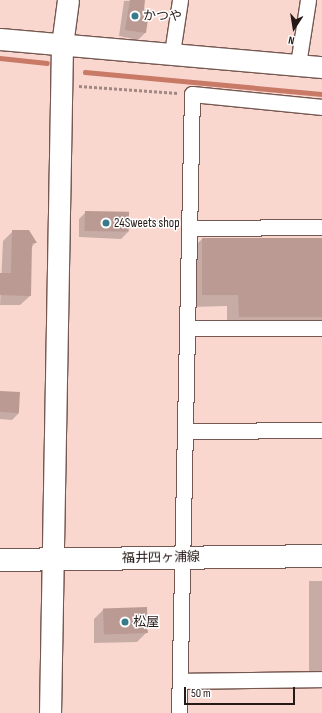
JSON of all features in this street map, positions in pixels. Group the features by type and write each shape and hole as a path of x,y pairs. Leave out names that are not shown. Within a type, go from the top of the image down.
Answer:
{"main road":[{"name":"福井四ヶ浦線","path":"0,560 322,556"}],"street":[{"path":"50,713 62,45 68,0"},
{"path":"172,53 180,0"},
{"path":"298,64 308,0"},
{"path":"0,39 322,67"},
{"path":"179,713 192,94 322,107"},
{"path":"190,228 322,227"},
{"path":"188,328 322,328"},
{"path":"186,432 322,430"},
{"path":"180,681 322,679"}],"path":[{"path":"62,85 192,94"}],"building":[{"path":"130,0 145,0 143,17 148,19 146,33 125,30"},
{"path":"85,211 129,212 129,232 85,231"},
{"path":"12,230 29,230 37,243 32,243 31,296 0,295 0,273 11,273"},
{"path":"202,238 322,238 322,317 239,317 238,295 202,295"},
{"path":"0,391 20,392 19,413 0,412"},
{"path":"147,607 148,633 104,635 103,609"}],"waterway":[{"path":"0,58 47,63"},
{"path":"85,72 322,94"}],"place":[{"name":"かつや","path":"135,16"},
{"name":"24Sweets shop","path":"106,223"},
{"name":"松屋","path":"125,622"}]}
